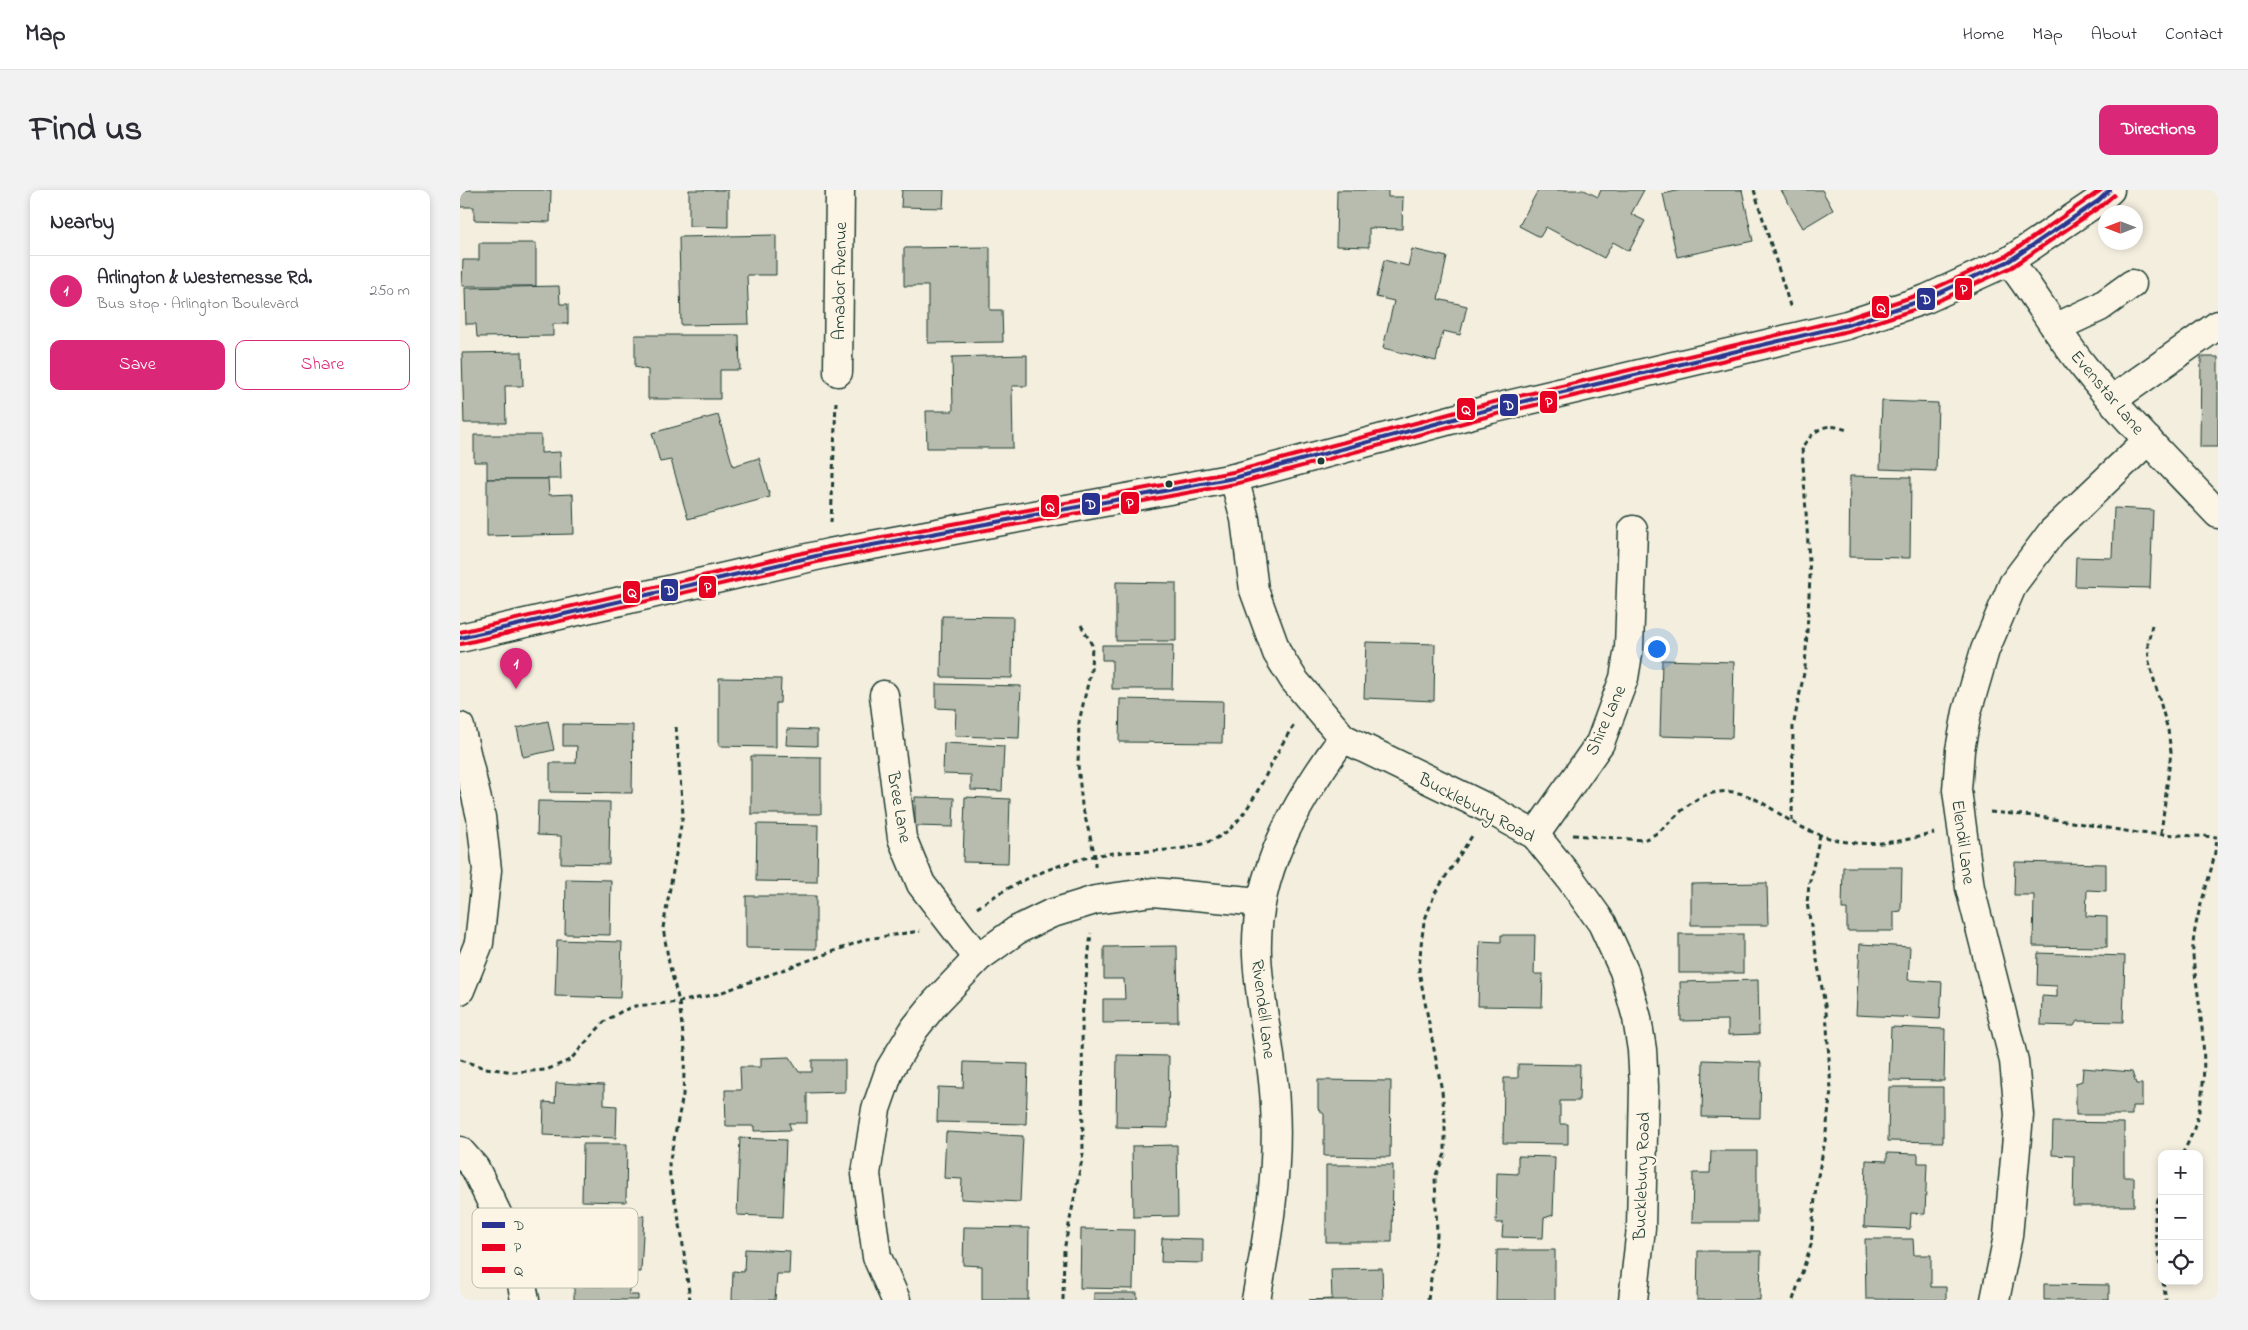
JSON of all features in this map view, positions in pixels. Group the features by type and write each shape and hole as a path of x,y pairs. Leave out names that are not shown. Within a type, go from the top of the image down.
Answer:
{"street":[{"name":"Amador Avenue","path":"838,372 840,190"},
{"path":"460,638 829,553 1234,478 1491,409 1847,324 1926,299 2009,261 2098,201 2110,190"},
{"name":"Evenstar Lane","path":"2009,261 2083,366 2148,440 2218,514"},
{"path":"2057,327 2100,307 2132,284"},
{"path":"2112,400 2218,325"},
{"name":"Elendil Lane","path":"1995,1300 2008,1236 2020,1115 2014,1061 1970,888 1957,790 1960,750 1967,712 1985,650 2013,584 2052,532 2148,440"},
{"name":"Bucklebury Road","path":"1234,478 1245,519 1254,590 1265,624 1278,653 1294,680 1342,738 1489,810 1535,835 1569,877 1602,923 1624,971 1638,1018 1644,1087 1640,1228 1633,1300"},
{"name":"Shire Lane","path":"1535,835 1600,743 1622,686 1629,648 1633,530"},
{"name":"Bree Lane","path":"884,695 902,838 921,884 978,958"},
{"path":"460,727 481,817 487,870 479,943 460,990"},
{"name":"Rivendell Lane","path":"1256,1300 1274,1193 1276,1143 1272,1068 1257,955 1260,902 1275,852 1286,827 1342,738"},
{"path":"896,1300 876,1258 866,1174 876,1109 890,1069 915,1028 935,1002 978,958 1017,930 1050,914 1095,900 1153,892 1260,902"},
{"path":"460,1151 475,1168 494,1208"}],"path":[{"path":"1754,190 1799,337"},
{"path":"829,553 838,372"},
{"path":"1792,822 1793,727 1805,668 1810,578 1802,447 1815,430 1835,425 1849,431"},
{"path":"1064,1300 1064,1250 1083,1154 1082,1017 1095,900 1095,856 1082,805 1078,765 1079,722 1091,670 1092,645 1081,625"},
{"path":"2152,625 2148,643 2149,662 2168,730 2171,752 2161,834"},
{"path":"460,1060 485,1068 515,1072 546,1070 570,1060 604,1022 622,1011 649,1004 679,1002 717,994 867,939 952,926 998,893 1054,867 1095,856 1141,850 1189,848 1207,844 1221,836 1234,824 1250,802 1282,742 1296,723 1315,705"},
{"path":"676,727 683,814 663,928 669,963 679,1002 684,1051 684,1095 672,1148 670,1177 681,1230 690,1300"},
{"path":"1535,835 1607,836 1643,840 1651,837 1663,828 1689,804 1709,793 1736,791 1748,795 1792,822 1820,835 1860,844 1877,845 1900,842 1935,832"},
{"path":"1428,1300 1437,1235 1435,1177 1445,1154 1445,1121 1442,1091 1419,971 1421,945 1424,922 1435,893 1489,810"},
{"path":"1988,813 1996,812 2035,816 2091,827 2217,837 2196,916 2193,947 2204,1063 2201,1101 2195,1128 2184,1150"},
{"path":"1793,1300 1810,1245 1816,1186 1825,1141 1830,1090 1826,1011 1808,903 1808,885 1820,835"},
{"path":"2158,1248 2154,1223 2155,1210 2160,1195"},
{"path":"2164,1285 2166,1300"}],"building":[{"path":"460,190 551,190 550,222 474,220 474,207 460,207"},
{"path":"689,190 728,190 728,227 689,226"},
{"path":"902,190 944,190 943,208 901,207"},
{"path":"1337,190 1388,190 1388,197 1403,197 1402,229 1369,228 1369,247 1336,246"},
{"path":"1538,190 1584,190 1598,197 1601,190 1644,190 1631,214 1645,221 1629,251 1613,242 1604,258 1546,227 1540,237 1519,226"},
{"path":"1681,190 1742,190 1753,241 1677,257 1663,194"},
{"path":"1781,190 1822,190 1833,210 1803,228"},
{"path":"776,235 776,275 747,275 749,324 681,325 679,237"},
{"path":"479,243 536,243 536,286 462,286 463,260 479,260"},
{"path":"990,247 990,310 1002,310 1003,342 928,343 928,286 904,286 904,248"},
{"path":"1412,249 1447,257 1438,299 1467,306 1460,335 1443,331 1436,361 1383,348 1394,301 1376,297 1384,260 1408,266"},
{"path":"559,286 560,304 568,304 568,324 553,324 553,336 477,337 476,324 466,324 465,288"},
{"path":"635,335 739,335 740,370 720,370 720,399 648,399 648,370 635,367"},
{"path":"522,352 523,386 505,386 506,423 464,423 462,353"},
{"path":"1027,355 1027,386 1012,386 1013,448 927,448 926,411 953,411 952,357"},
{"path":"2201,357 2218,357 2218,447 2200,447"},
{"path":"1882,401 1938,403 1936,471 1880,469"},
{"path":"718,415 733,466 759,458 770,497 688,519 671,460 660,462 652,433"},
{"path":"474,435 541,435 541,453 560,452 561,479 487,479 487,462 474,462"},
{"path":"1850,476 1911,477 1910,558 1849,557"},
{"path":"487,479 548,479 549,495 573,494 574,534 487,536"},
{"path":"2114,508 2153,510 2150,588 2075,586 2076,557 2112,558"},
{"path":"1116,582 1176,583 1176,641 1116,641"},
{"path":"942,616 1013,617 1012,678 941,677"},
{"path":"1366,642 1435,644 1434,701 1364,698"},
{"path":"1102,645 1173,645 1172,689 1112,689 1112,660 1102,660"},
{"path":"1662,660 1734,662 1732,738 1660,736"},
{"path":"719,678 781,679 780,703 776,703 776,747 719,746"},
{"path":"936,684 1021,686 1019,738 955,736 956,709 936,708"},
{"path":"1120,699 1223,701 1222,743 1119,742"},
{"path":"548,721 554,750 523,757 517,728"},
{"path":"563,724 633,725 632,793 550,792 550,763 576,763 577,746 563,746"},
{"path":"787,729 817,730 817,746 786,745"},
{"path":"944,743 1004,746 1002,791 971,790 971,775 943,774"},
{"path":"751,756 821,757 821,814 751,814"},
{"path":"915,797 954,798 953,827 915,826"},
{"path":"965,797 1010,799 1008,863 963,862"},
{"path":"538,801 610,802 609,864 561,863 561,836 537,835"},
{"path":"757,824 818,825 817,882 756,881"},
{"path":"2015,862 2106,864 2106,891 2087,890 2086,916 2107,917 2107,947 2033,946 2034,895 2014,895"},
{"path":"1843,867 1902,867 1901,911 1894,912 1894,931 1847,931 1847,909 1842,909"},
{"path":"566,879 611,880 610,935 565,934"},
{"path":"1767,883 1768,925 1691,925 1691,884"},
{"path":"746,896 816,896 816,949 746,948"},
{"path":"1679,934 1743,934 1743,973 1679,973"},
{"path":"1501,935 1535,935 1534,974 1543,974 1542,1007 1478,1006 1480,941 1501,942"},
{"path":"557,940 622,942 620,998 555,996"},
{"path":"1860,944 1910,947 1908,980 1942,982 1940,1019 1856,1015"},
{"path":"1177,946 1178,1022 1103,1023 1103,999 1125,999 1124,979 1104,979 1104,947"},
{"path":"2038,953 2125,956 2123,1022 2077,1021 2074,1026 2041,1025 2042,996 2057,997 2057,986 2037,985"},
{"path":"1758,980 1759,1034 1728,1035 1728,1020 1681,1021 1680,982"},
{"path":"1891,1027 1945,1029 1944,1081 1889,1080"},
{"path":"1117,1055 1169,1056 1168,1128 1116,1127"},
{"path":"789,1057 799,1072 812,1072 812,1060 845,1060 845,1092 807,1093 807,1123 789,1123 791,1130 754,1131 754,1126 726,1126 725,1090 741,1090 740,1067 761,1067 761,1058"},
{"path":"1703,1060 1761,1062 1760,1118 1702,1117"},
{"path":"964,1062 1028,1064 1026,1124 937,1122 938,1087 963,1088"},
{"path":"1518,1064 1580,1065 1579,1101 1560,1101 1560,1124 1568,1124 1568,1144 1503,1143 1504,1078 1518,1078"},
{"path":"2083,1068 2132,1072 2136,1084 2142,1084 2142,1106 2132,1106 2132,1115 2076,1115 2076,1083 2082,1081"},
{"path":"1318,1080 1391,1081 1390,1157 1324,1156 1324,1114 1318,1109"},
{"path":"556,1083 604,1085 604,1105 617,1106 616,1138 543,1135 544,1102 555,1103"},
{"path":"1889,1087 1943,1087 1943,1142 1888,1141"},
{"path":"2053,1122 2124,1123 2124,1177 2134,1177 2134,1206 2073,1206 2074,1156 2052,1155"},
{"path":"946,1132 1023,1136 1020,1202 961,1199 962,1179 944,1178"},
{"path":"740,1138 786,1140 783,1217 737,1215"},
{"path":"583,1144 627,1144 626,1202 582,1201"},
{"path":"1177,1145 1178,1216 1133,1217 1132,1146"},
{"path":"1711,1151 1757,1151 1757,1222 1692,1222 1693,1173 1710,1173"},
{"path":"1887,1153 1918,1154 1918,1163 1927,1163 1925,1214 1911,1213 1910,1229 1864,1227 1866,1160 1887,1161"},
{"path":"1518,1156 1555,1157 1553,1215 1544,1218 1543,1238 1502,1237 1503,1223 1496,1223 1497,1173 1518,1174"},
{"path":"1326,1165 1393,1165 1392,1242 1326,1242"},
{"path":"638,1216 644,1216 641,1272 638,1272"},
{"path":"964,1227 1029,1228 1028,1300 982,1300 982,1266 963,1265"},
{"path":"1081,1229 1134,1230 1133,1289 1080,1288"},
{"path":"1162,1238 1203,1239 1203,1263 1161,1262"},
{"path":"1865,1239 1913,1239 1914,1255 1931,1255 1931,1287 1946,1287 1946,1300 1866,1299"},
{"path":"745,1249 790,1251 789,1274 777,1274 775,1300 732,1300 733,1271 744,1272"},
{"path":"1497,1250 1555,1250 1555,1300 1496,1300"},
{"path":"1698,1251 1761,1251 1760,1300 1697,1300"},
{"path":"1382,1268 1383,1300 1309,1300 1332,1299 1331,1269"},
{"path":"2044,1284 2109,1285 2109,1300 2044,1300"},
{"path":"574,1288 629,1288 629,1295 638,1295 638,1300 574,1300"},
{"path":"1094,1293 1137,1293 1137,1300 1094,1300"}],"transit line":[{"name":"Q","path":"460,632 828,547 1233,472 1490,403 1845,319 1924,293 2006,256 2101,190"},
{"name":"D","path":"460,638 829,553 1234,478 1491,409 1847,325 1926,299 2009,261 2098,201 2110,190"},
{"name":"P","path":"461,644 830,559 1235,484 1493,415 1848,331 1929,305 2012,267 2114,195"}],"place":[{"name":"Arlington & Westernesse Rd.","path":"516,689"}]}
